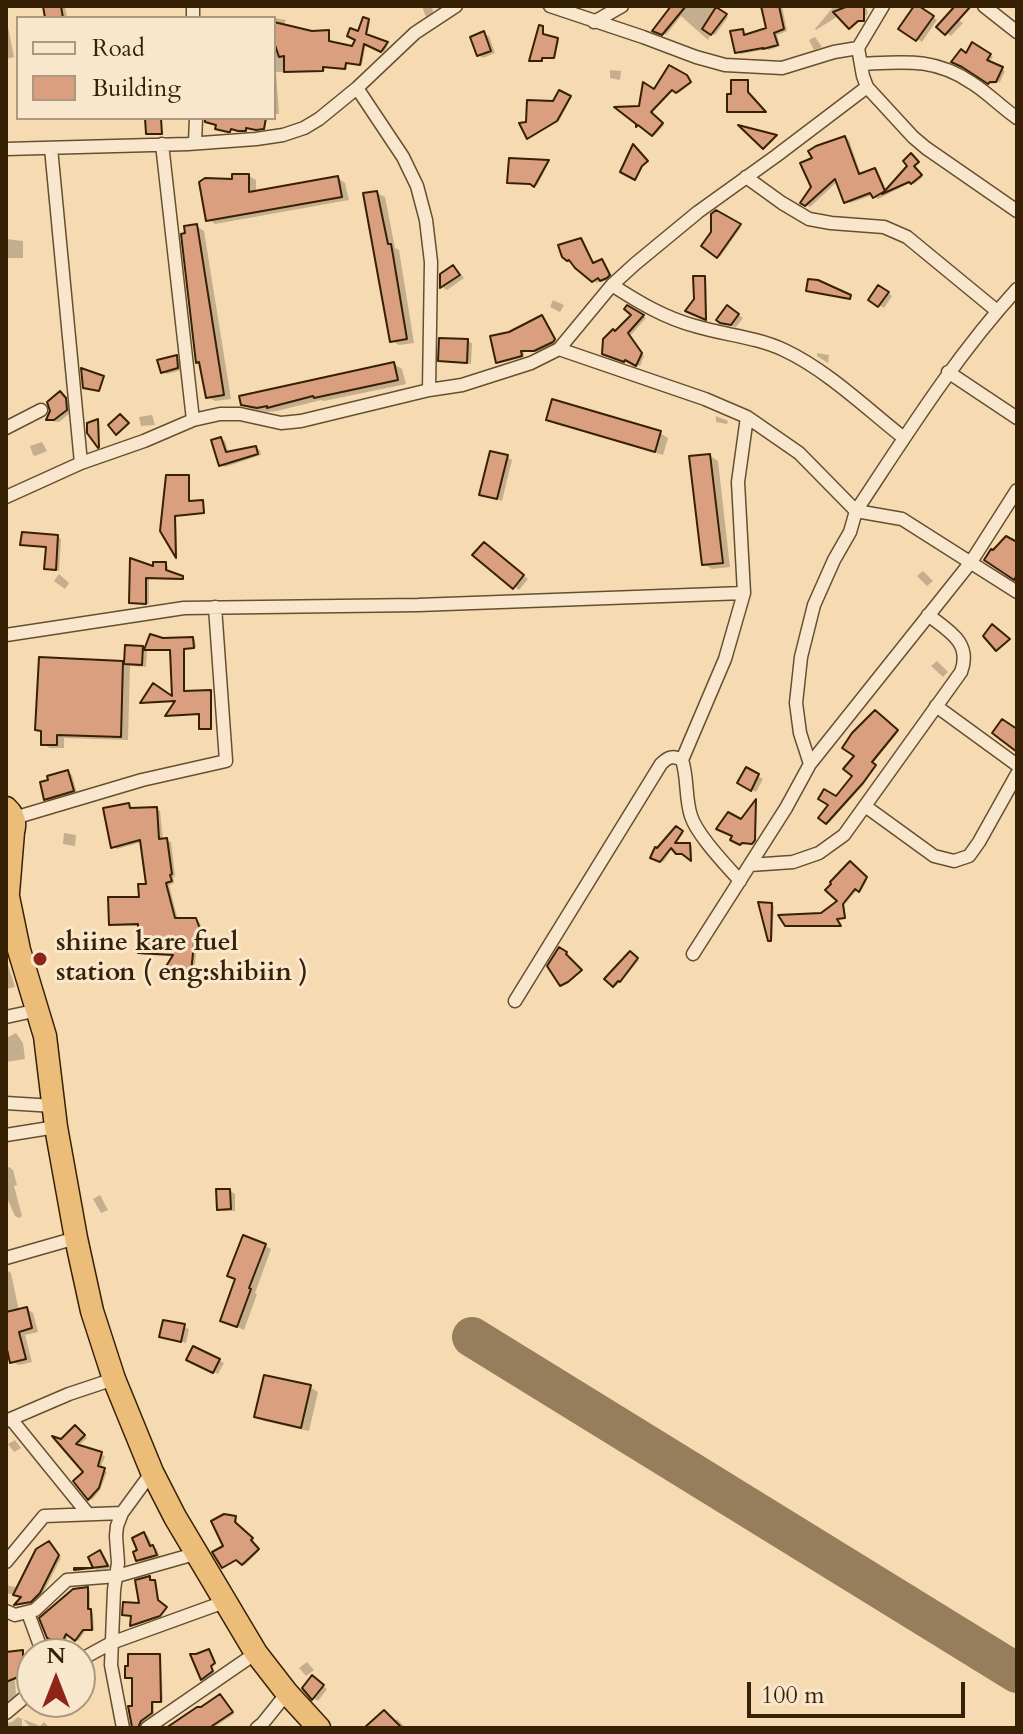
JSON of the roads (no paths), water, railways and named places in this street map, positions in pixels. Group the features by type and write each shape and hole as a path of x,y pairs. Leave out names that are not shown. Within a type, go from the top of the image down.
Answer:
{"highway":[{"path":"10,825 7,890 13,952 38,1010 45,1036 76,1238 92,1311 114,1379 152,1472 175,1517 256,1653 319,1728"}],"street":[{"path":"6,149 195,143 283,135 319,119 415,33 456,6"},
{"path":"550,6 710,62 742,68 782,68 858,48"},
{"path":"594,22 622,6"},
{"path":"883,6 858,48 867,87 926,148 1017,211"},
{"path":"984,6 1017,32"},
{"path":"861,64 929,63 971,82 1017,118"},
{"path":"6,497 81,463 193,420 220,414 240,414 281,423 301,421 462,385 531,363 559,349 612,285 698,212 867,87"},
{"path":"357,88 403,157 417,186 426,220 431,262 429,390"},
{"path":"195,143 196,120"},
{"path":"162,144 193,420"},
{"path":"51,148 81,463"},
{"path":"746,177 809,219 884,227 907,237 997,311"},
{"path":"612,285 638,303 693,326 761,340 787,351 821,372 904,438"},
{"path":"810,764 800,733 796,703 801,657 814,605 850,532 856,511 948,372 1017,289"},
{"path":"559,349 705,399 747,417 799,453 856,511 902,519 1017,592"},
{"path":"948,372 1017,418"},
{"path":"6,428 41,410"},
{"path":"740,881 694,825 682,760 725,659 744,593 738,482 747,417"},
{"path":"693,954 786,808 810,764 971,562 1017,490"},
{"path":"6,635 184,608 418,605 744,593"},
{"path":"10,825 142,780 226,761 215,607"},
{"path":"750,865 793,862 819,853 844,835 961,672 965,660 962,646 928,615"},
{"path":"936,706 1017,765"},
{"path":"515,1001 661,764 667,758 682,760"},
{"path":"865,806 934,856 954,861 969,856 1017,774"},
{"path":"6,1017 38,1010"},
{"path":"6,1103 55,1116"},
{"path":"6,1135 55,1116"},
{"path":"6,1242 9,1258 76,1238"},
{"path":"88,1514 8,1420 114,1379"},
{"path":"123,1728 111,1665 117,1526 122,1513 152,1472"},
{"path":"6,1562 44,1516 122,1513"},
{"path":"6,1621 41,1606 67,1580 117,1576 198,1553"},
{"path":"96,1651 227,1601"},
{"path":"6,1611 15,1615 25,1613"},
{"path":"25,1613 36,1638"},
{"path":"147,1728 256,1653"},
{"path":"257,1728 287,1693"}],"place":[{"name":"shiine kare fuel station ( eng:shibiin )","path":"40,959"}]}
